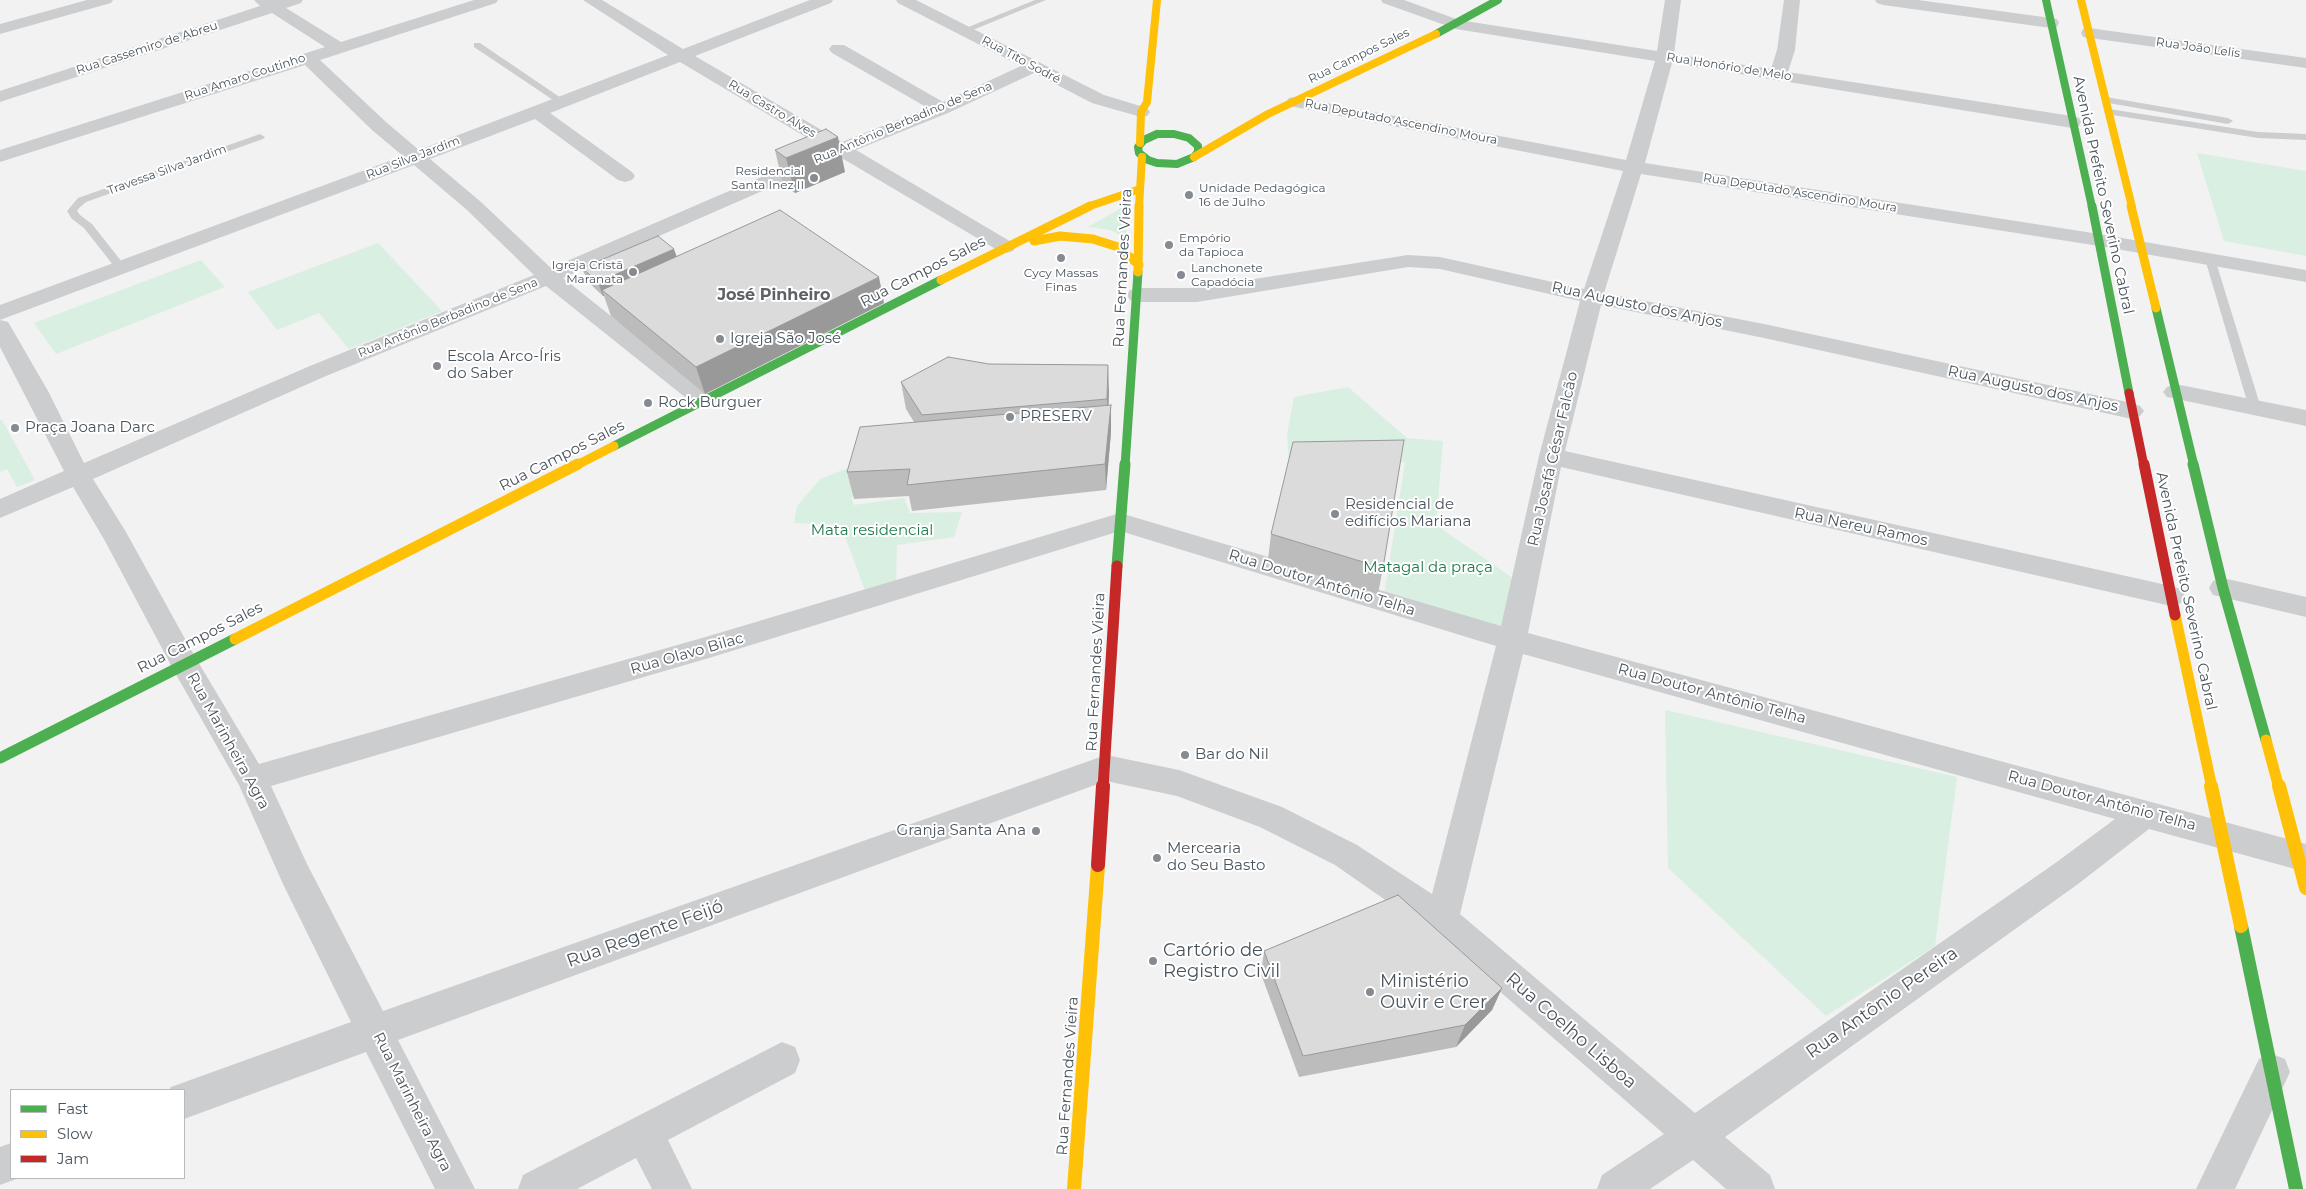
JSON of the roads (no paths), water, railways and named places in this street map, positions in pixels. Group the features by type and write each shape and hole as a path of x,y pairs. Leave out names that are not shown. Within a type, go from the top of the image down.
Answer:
{"street":[{"path":"0,29 105,0"},
{"name":"Rua Cassemiro de Abreu","path":"0,97 268,3 295,0"},
{"name":"Rua Amaro Coutinho","path":"0,156 308,58 337,47 490,0"},
{"name":"Rua Castro Alves","path":"591,0 840,150 1006,246"},
{"name":"Rua Silva Jardim","path":"0,313 416,158 824,0"},
{"name":"Rua Tito Sodré","path":"904,0 1098,99 1148,109"},
{"path":"1140,144 1148,109 1157,0"},
{"name":"Rua Honório de Melo","path":"1389,0 1456,24 2072,122"},
{"name":"Rua Campos Sales","path":"1164,174 1232,137 1268,114 1456,24 1498,0"},
{"name":"Rua Josafá César Falcão","path":"1442,920 1512,640 1551,456 1592,297 1634,167 1665,57 1673,0"},
{"path":"1778,75 1786,50 1792,0"},
{"path":"1883,0 2051,23"},
{"name":"Avenida Prefeito Severino Cabral","path":"2046,0 2098,240 2132,411 2296,1189"},
{"name":"Avenida Prefeito Severino Cabral","path":"2081,0 2223,588 2302,857 2306,888"},
{"path":"268,3 307,30 337,47"},
{"name":"Rua João Lelis","path":"2089,33 2306,63"},
{"path":"838,49 942,109"},
{"path":"308,58 350,99 416,158 474,206 548,277 704,401"},
{"name":"Rua Antônio Berbadino de Sena","path":"0,509 318,371 548,277 840,150 942,109 1034,67"},
{"name":"Rua Deputado Ascendino Moura","path":"1295,102 1634,167 2142,247 2306,276"},
{"path":"536,111 625,176"},
{"path":"1164,124 1174,134"},
{"path":"1140,144 1157,134 1174,134 1194,141 1198,146 1198,152 1190,159 1162,164 1142,157"},
{"name":"Rua Campos Sales","path":"1194,141 1232,137"},
{"name":"Rua Fernandes Vieira","path":"1074,1189 1106,768 1120,522 1138,295 1144,185 1142,157 1138,150 1140,144"},
{"name":"Rua Campos Sales","path":"0,758 1006,246 1094,204 1144,185"},
{"path":"1006,246 1060,236 1078,236 1118,247 1139,265"},
{"name":"Rua Augusto dos Anjos","path":"1138,295 1196,295 1408,262 1440,263 2132,411"},
{"name":"Rua Marinheira Agra","path":"0,327 36,391 78,475 117,539 184,663 252,779 295,874 456,1189"},
{"path":"2175,392 2306,418"},
{"name":"Rua Nereu Ramos","path":"1551,456 2171,596"},
{"name":"Rua Doutor Antônio Telha","path":"1120,522 1512,640 2302,857"},
{"name":"Rua Olavo Bilac","path":"252,779 709,648 1120,522"},
{"path":"2223,588 2306,607"},
{"name":"Rua Coelho Lisboa","path":"1106,768 1179,783 1271,817 1346,855 1442,920 1756,1189"},
{"name":"Rua Regente Feijó","path":"185,1100 1106,768"},
{"name":"Rua Antônio Pereira","path":"1616,1189 1694,1137 2087,859 2145,813"},
{"path":"537,1189 782,1060"},
{"path":"2214,1189 2272,1072"},
{"path":"643,1133 673,1189"}],"lane":[{"path":"965,30 1042,0"},
{"path":"477,45 562,102"},
{"path":"2106,100 2258,126 2279,134"},
{"path":"2108,112 2258,135 2279,134 2306,137"},
{"name":"Travessa Silva Jardim","path":"75,206 82,200 260,137"},
{"path":"75,206 72,211 76,217 88,226 122,268"},
{"path":"2210,259 2255,408"}],"place":[{"name":"Residencial Santa Inez II","path":"814,178"},
{"name":"Unidade Pedagógica 16 de Julho","path":"1189,195"},
{"name":"Empório da Tapioca","path":"1169,245"},
{"name":"Cycy Massas Finas","path":"1061,258"},
{"name":"Igreja Cristã Maranata","path":"633,272"},
{"name":"Lanchonete Capadócia","path":"1181,275"},
{"name":"Igreja São José","path":"720,339"},
{"name":"Escola Arco-Íris do Saber","path":"437,366"},
{"name":"Rock Burguer","path":"648,403"},
{"name":"PRESERV","path":"1010,417"},
{"name":"Praça Joana Darc","path":"15,428"},
{"name":"Residencial de edifícios Mariana","path":"1335,514"},
{"name":"Bar do Nil","path":"1185,755"},
{"name":"Granja Santa Ana","path":"1036,831"},
{"name":"Mercearia do Seu Basto","path":"1157,858"},
{"name":"Cartório de Registro Civil","path":"1153,961"},
{"name":"Ministério Ouvir e Crer","path":"1370,992"}],"district":[{"name":"José Pinheiro","path":"774,295"}],"park label":[{"name":"Mata residencial","path":"872,531"},
{"name":"Matagal da praça","path":"1428,568"}]}
